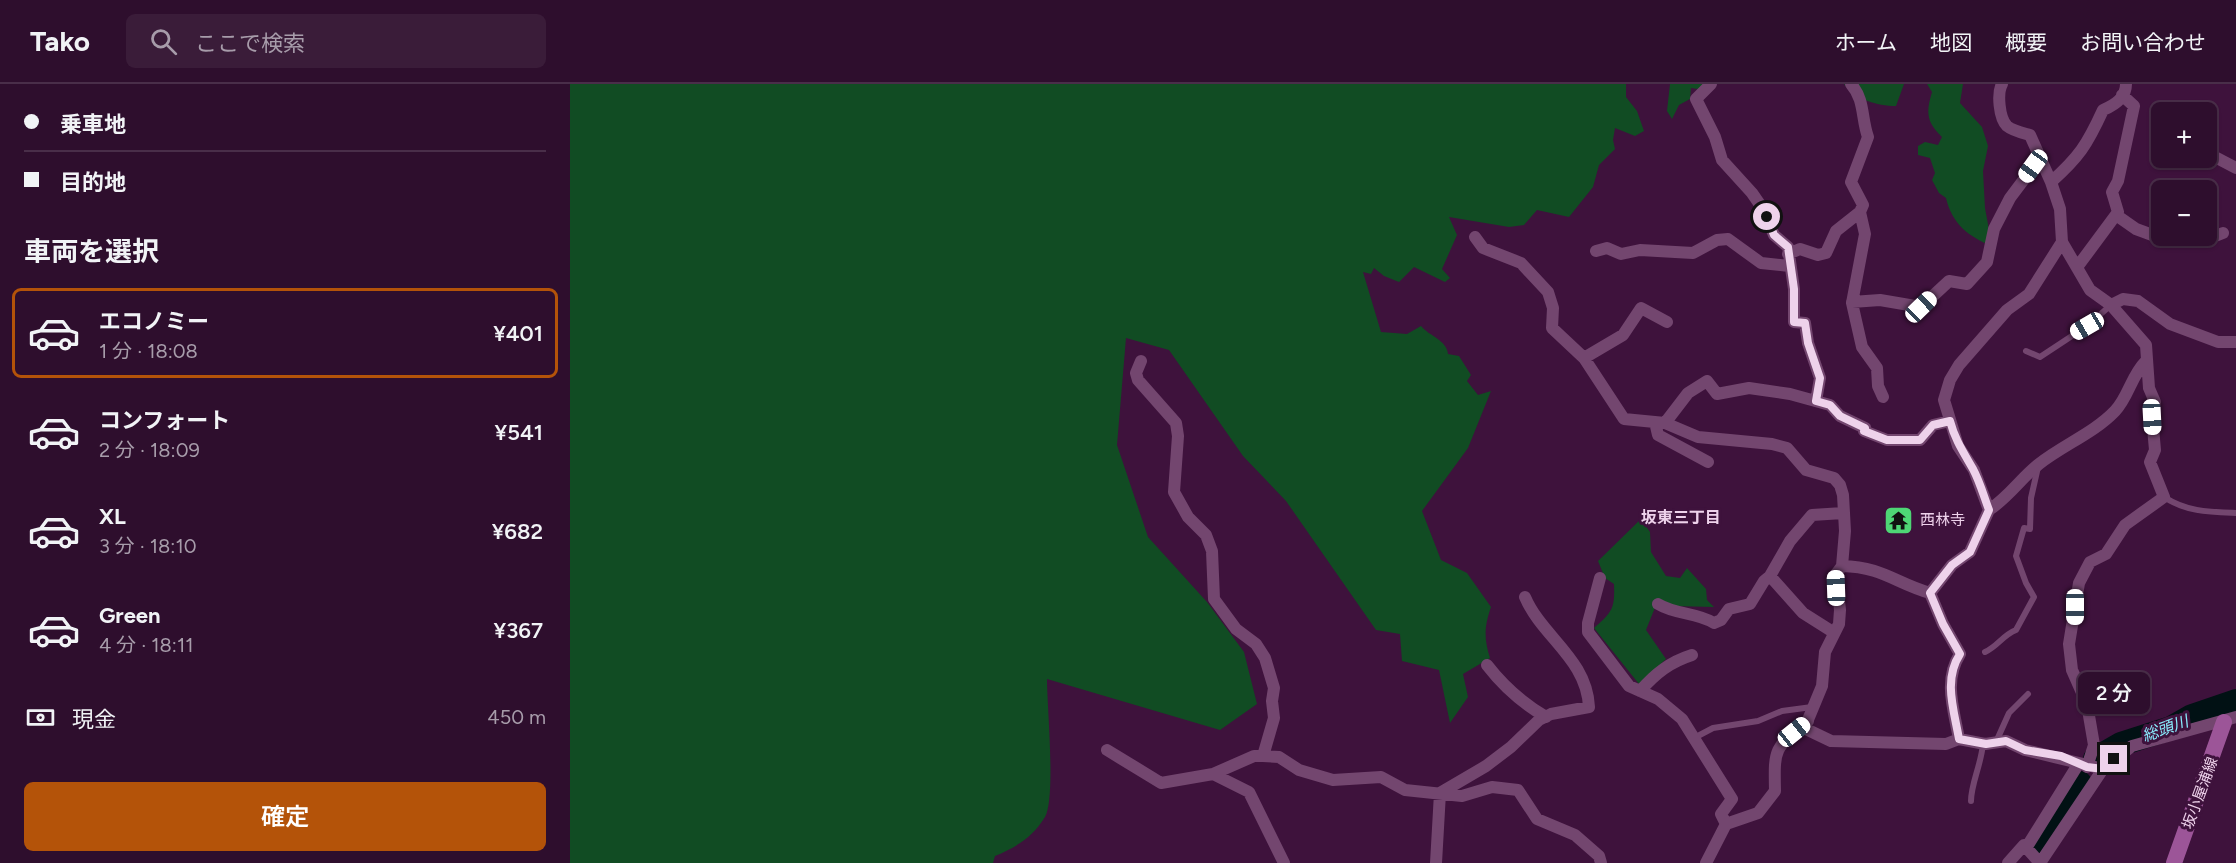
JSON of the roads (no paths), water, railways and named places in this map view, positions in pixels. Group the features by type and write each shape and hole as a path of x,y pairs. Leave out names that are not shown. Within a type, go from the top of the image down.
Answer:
{"main road":[{"name":"坂小屋浦線","path":"2174,863 2230,719"}],"street":[{"path":"1711,84 1696,99 1715,137 1722,160 1763,209 1770,229 1785,242 1794,289 1794,322 1805,323 1808,343 1820,378 1816,401"},
{"path":"1596,251 1607,248 1621,254 1640,250 1693,253 1717,240 1728,239 1761,263 1789,260 1800,249 1818,255 1826,253 1836,231 1860,212 1863,205 1851,182 1868,137 1862,122 1860,95 1851,84"},
{"path":"2002,84 1999,94 2004,122 2009,128 2030,135 2051,182 2060,209 2062,242 2090,290 2111,305 2144,340 2150,388 2155,402 2152,417 2155,450 2150,462 2164,496 2125,525 2106,554 2090,561 2079,583 2069,644 2072,670 2087,704 2094,745 2083,765 2028,845 2024,845 2008,863"},
{"path":"2051,182 2078,158 2089,141 2103,110 2116,105 2124,90 2134,106 2118,181 2112,192 2118,212 2078,266"},
{"path":"1852,302 1880,300 1921,307 1949,281 1967,284 1987,262 1994,229 2010,198 2040,158"},
{"path":"2217,158 2236,168"},
{"path":"1860,212 1865,234 1852,302 1862,347 1877,368 1878,386 1883,397"},
{"path":"2116,214 2136,229 2155,236 2205,240 2223,233"},
{"path":"1474,237 1483,248 1521,263 1548,292 1553,308 1552,328 1584,358 1624,418 1660,423 1698,438 1750,441 1787,448 1806,470 1834,478 1840,485 1843,495 1842,566 1836,574 1840,610 1839,624 1833,632 1826,652 1822,686 1805,727 1808,730 1831,741 1946,744 1959,739 1983,743 2006,741 2025,750 2103,769"},
{"path":"1989,510 1974,471 1958,446 1944,400 1950,380 1959,364 2007,310 2029,294 2062,242"},
{"path":"2111,305 2123,299 2138,301 2170,324 2218,342 2236,342"},
{"path":"1584,358 1623,335 1641,308 1667,322"},
{"path":"1141,361 1136,373 1138,380 1176,423 1178,436 1174,492 1188,517 1206,535 1212,551 1214,599 1236,629 1256,644 1265,658 1274,688 1272,701 1274,718 1263,756"},
{"path":"1930,593 1952,565 1970,552 1989,510 2003,501 2039,463 2113,413 2123,402 2134,373 2146,361"},
{"path":"1708,462 1658,435 1660,423 1688,393 1707,381 1717,394 1749,388 1790,394 1830,405 1840,416 1865,428 1864,431 1887,440 1920,440 1933,425 1950,421"},
{"path":"1658,604 1669,611 1701,615 1714,623 1721,620 1729,609 1750,604 1764,581 1770,576 1790,541 1812,515 1843,513"},
{"path":"1842,566 1874,569 1913,588 1930,593"},
{"path":"1770,576 1803,613 1833,632"},
{"path":"1600,578 1588,623 1588,632 1629,686 1658,699 1679,716 1732,799 1721,814 1725,824 1707,863"},
{"path":"1930,593 1943,624 1960,654 1949,678 1959,739"},
{"path":"1440,793 1485,766 1546,717 1589,707 1588,690 1563,646 1539,623 1525,597"},
{"path":"1640,691 1655,674 1672,662 1692,655"},
{"path":"1487,665 1507,688 1546,717"},
{"path":"2024,845 2040,863 2103,769 2132,746 2163,735 2230,719"},
{"path":"1725,824 1758,813 1775,791 1774,755 1781,742 1808,721"},
{"path":"1107,750 1161,783 1213,774 1254,756 1263,756 1279,757 1299,770 1333,780 1381,777 1405,790 1462,796 1492,787 1518,790 1537,819 1575,835 1599,856 1601,863"},
{"path":"1213,774 1249,792 1284,863"},
{"path":"1436,863 1440,793"}],"lane":[{"path":"2025,351 2040,357 2087,326 2111,305"},
{"path":"1985,652 1995,647 2005,635 2016,630 2034,597 2016,556 2024,528 2030,529 2031,498 2039,463"},
{"path":"2164,496 2181,507 2197,511 2236,513"},
{"path":"1996,742 2009,713 2028,694"},
{"path":"1694,738 1713,728 1758,721 1782,711 1812,707"},
{"path":"1971,801 1971,792 1981,765 1983,743"}],"waterway":[{"name":"総頭川","path":"2095,759 2121,744 2171,728 2192,716 2236,701"},
{"name":"総頭川","path":"2037,848 2080,783"}],"place":[{"name":"西林寺","path":"1899,520"}],"district":[{"name":"坂東三丁目","path":"1681,517"}]}
